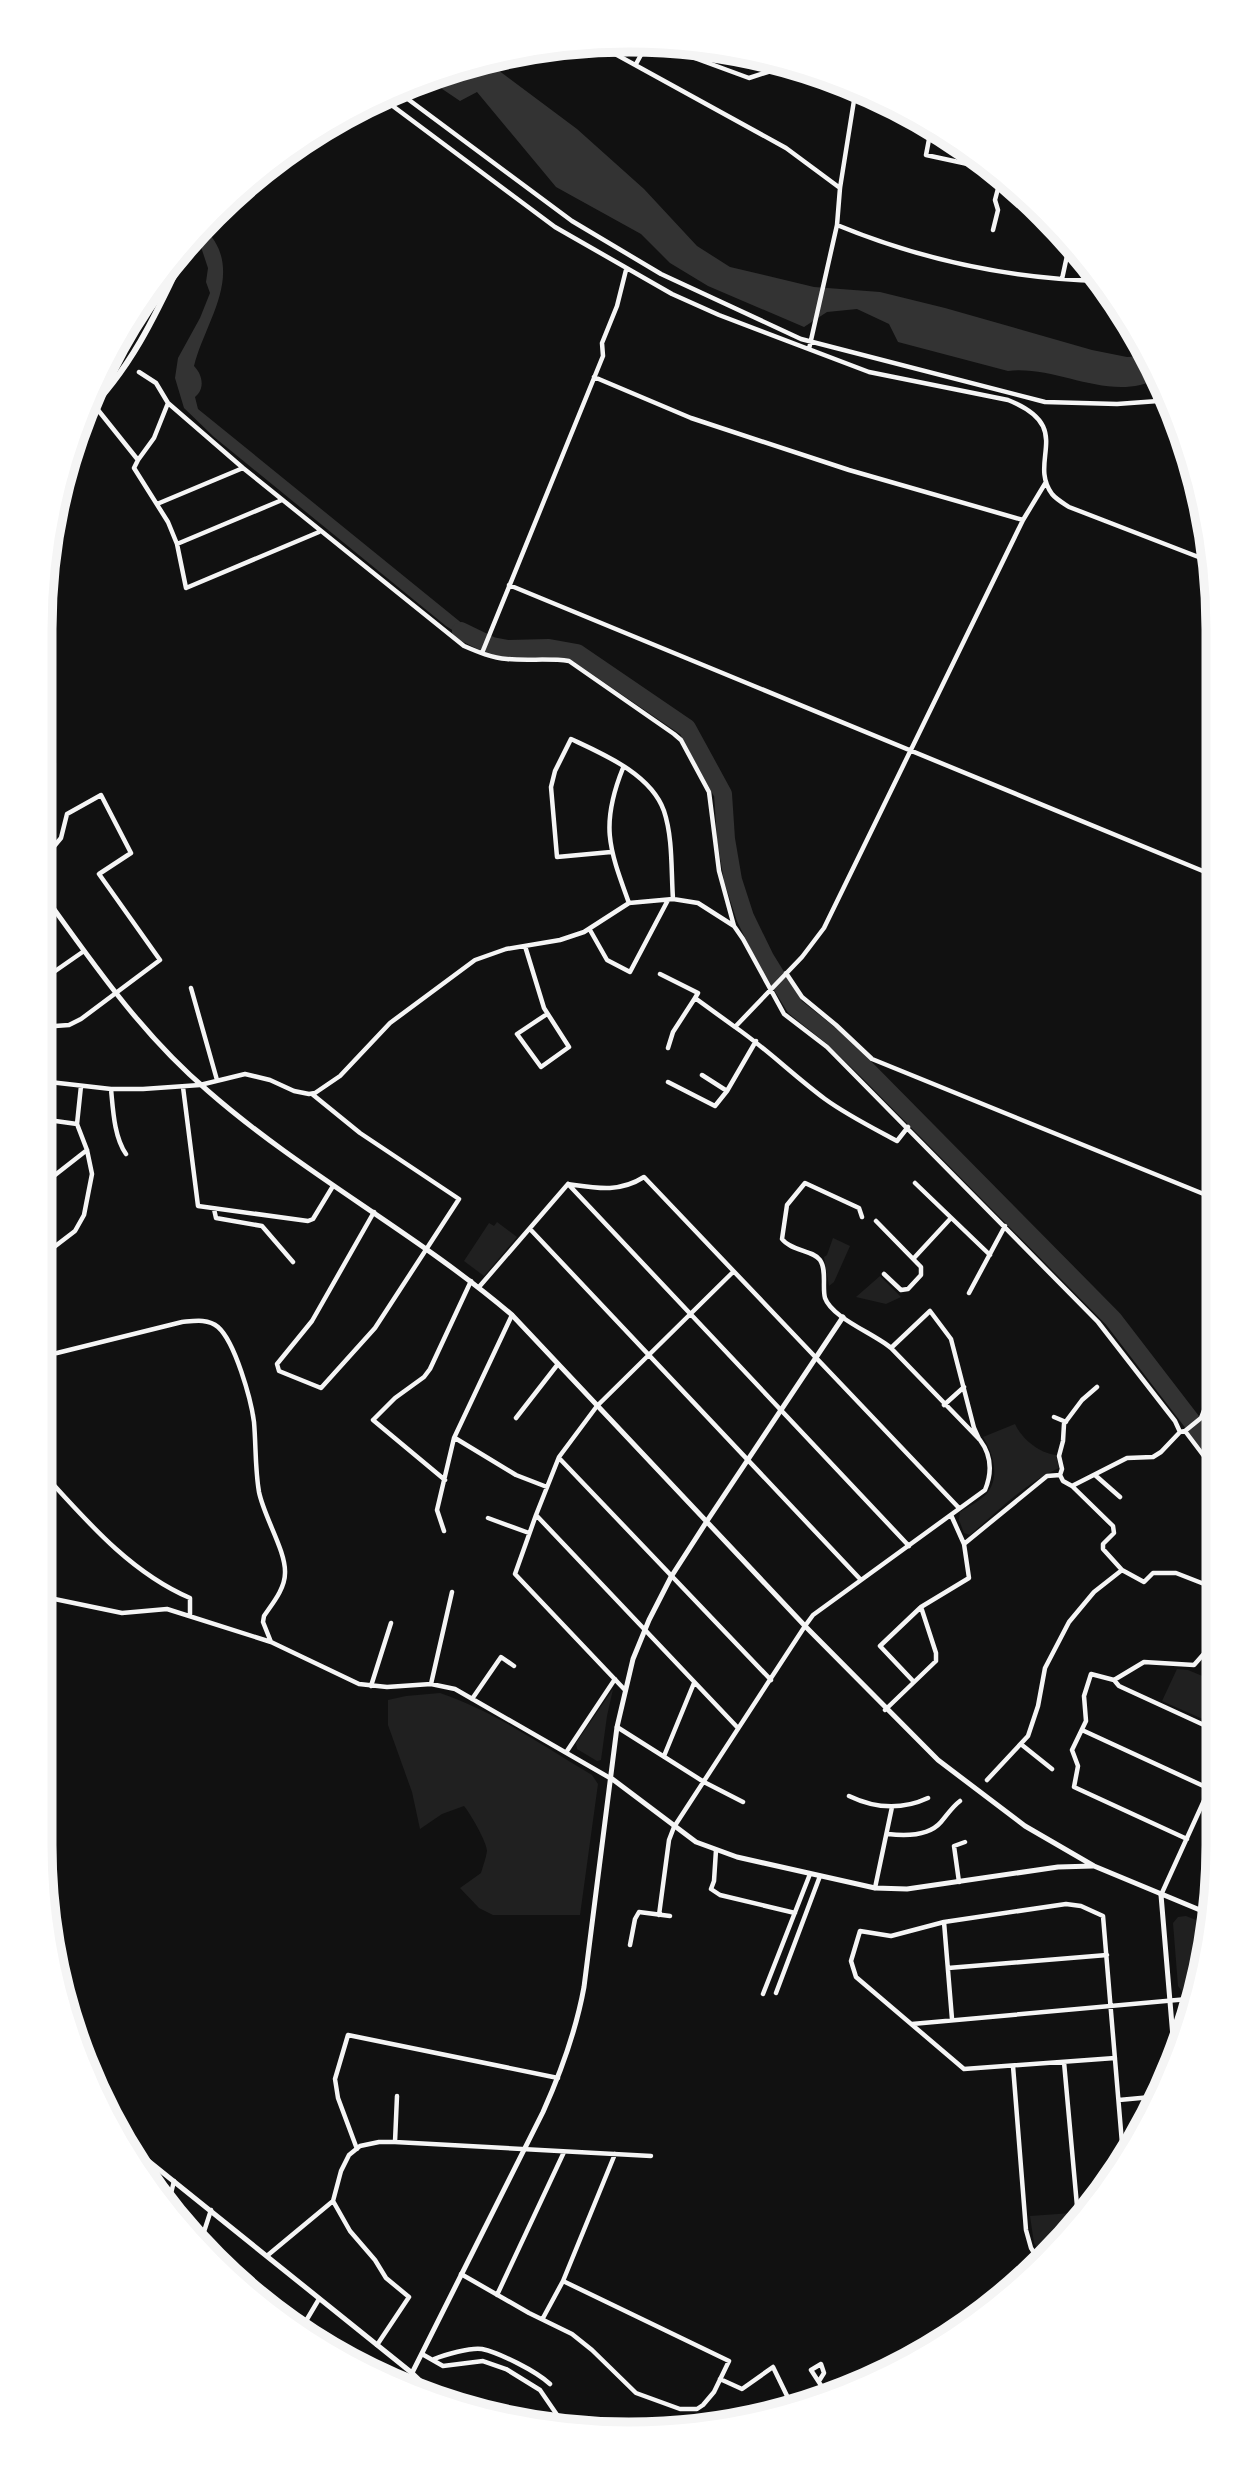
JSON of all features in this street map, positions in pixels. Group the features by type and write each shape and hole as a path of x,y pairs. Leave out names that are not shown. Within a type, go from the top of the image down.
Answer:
{"main road":[{"path":"102,396 151,326 176,273"}],"street":[{"path":"614,53 786,148 840,188"},
{"path":"636,64 643,53"},
{"path":"687,56 749,78 772,71"},
{"path":"406,97 572,221 661,274 802,339 1045,402 1094,404 1159,401"},
{"path":"809,349 837,227 840,188 854,98"},
{"path":"391,104 555,227 662,290 719,315 869,372 1008,400 1024,406 1031,411 1045,431 1046,481 1054,497 1069,507 1202,559"},
{"path":"929,137 926,155 966,161"},
{"path":"993,230 998,210 995,200 1000,187"},
{"path":"837,227 962,266 1089,280"},
{"path":"1062,279 1067,254"},
{"path":"482,653 603,356 602,343 617,306 626,270"},
{"path":"139,372 156,383 168,403 243,468 464,646 509,660 569,661 681,740 709,792 719,872 734,926 787,1017 827,1047 1098,1322 1206,1460"},
{"path":"594,377 704,422 849,470 1023,520"},
{"path":"168,403 154,438 134,468 157,504 177,544 186,588 319,531"},
{"path":"96,408 138,460"},
{"path":"157,504 243,468"},
{"path":"735,1027 824,928 1023,520 1046,481"},
{"path":"177,544 282,500"},
{"path":"509,585 1206,872"},
{"path":"590,930 607,960 630,972 671,899 666,820 661,803 639,778 605,755 571,739 555,771 551,787 557,857 611,852"},
{"path":"623,768 612,794 609,813 611,852 629,903"},
{"path":"52,849 61,838 67,814 101,795 131,853 99,874 160,960 69,1025 52,1026"},
{"path":"312,1094 332,1083 390,1023 467,965 497,951 560,940 590,930 629,903 671,899 698,903 734,926"},
{"path":"52,906 116,994 171,1057 200,1085 278,1147 428,1250 512,1315 885,1710 938,1760 1025,1826 1094,1866 1203,1911"},
{"path":"526,946 547,1014 569,1047 541,1067 517,1034 547,1014"},
{"path":"52,973 84,951"},
{"path":"786,973 802,997 872,1059 1206,1195"},
{"path":"660,974 698,993 673,1032 668,1048"},
{"path":"191,988 217,1080"},
{"path":"695,998 756,1041 826,1100 862,1122 897,1141 908,1127"},
{"path":"668,1083 715,1106 727,1091 756,1041"},
{"path":"52,1082 111,1089 183,1087 245,1074 258,1076 294,1091 312,1094 360,1133 458,1199 428,1250 375,1328 321,1388 279,1371 277,1364 312,1321 374,1212"},
{"path":"702,1075 727,1091"},
{"path":"52,1249 75,1231 83,1215 92,1174 87,1150 77,1124 81,1086"},
{"path":"183,1087 198,1206 308,1221 313,1219 333,1186"},
{"path":"111,1089 114,1114 123,1149 127,1154"},
{"path":"52,1121 77,1124"},
{"path":"52,1177 87,1150"},
{"path":"568,1184 611,1189 632,1185 644,1177 959,1508"},
{"path":"862,1217 859,1208 805,1183 787,1205 782,1239 787,1245 820,1260 826,1300 843,1317 891,1348 980,1440"},
{"path":"915,1183 990,1255"},
{"path":"479,1287 568,1184"},
{"path":"568,1184 909,1546"},
{"path":"214,1209 216,1218 262,1226 293,1262"},
{"path":"914,1258 951,1218"},
{"path":"876,1221 921,1267 921,1275 908,1289 901,1290 884,1274"},
{"path":"969,1293 1005,1226"},
{"path":"530,1229 861,1580"},
{"path":"625,1690 515,1574 559,1457 597,1406 733,1272"},
{"path":"445,1480 373,1419 430,1369 471,1281"},
{"path":"659,1915 669,1840 674,1827 813,1615 985,1490 989,1479 988,1455 974,1428 951,1339 930,1311 891,1348"},
{"path":"444,1531 438,1510 454,1438 512,1315"},
{"path":"411,2380 558,2078 575,2027 584,1987 617,1727 625,1690 645,1630 671,1577 843,1317"},
{"path":"52,1353 181,1322 198,1321 218,1327 236,1359 254,1418 259,1490 265,1517 284,1564 283,1586 264,1616 263,1622 271,1642"},
{"path":"516,1418 559,1363"},
{"path":"944,1405 964,1387"},
{"path":"1097,1387 1082,1400 1066,1422 1059,1456 1063,1481 1072,1486 1113,1526 1114,1533 1103,1544 1103,1549 1122,1570 1144,1582 1153,1573 1173,1573 1206,1585"},
{"path":"1072,1486 1126,1458 1153,1457 1182,1431 1201,1419 1206,1406"},
{"path":"1054,1417 1066,1422"},
{"path":"454,1438 516,1475 547,1487"},
{"path":"559,1457 771,1680"},
{"path":"964,1544 1047,1476 1060,1475"},
{"path":"1095,1475 1120,1497"},
{"path":"52,1482 117,1550 171,1590 190,1598 190,1616"},
{"path":"536,1515 738,1728"},
{"path":"914,1682 880,1646 921,1606 969,1578 964,1544 951,1515"},
{"path":"488,1518 529,1533"},
{"path":"987,1780 1014,1750 1022,1745 1032,1726 1045,1668 1069,1622 1094,1592 1122,1570"},
{"path":"432,1684 452,1592"},
{"path":"52,1598 122,1613 167,1609 271,1642 348,1680 371,1686 432,1684 455,1689 567,1751 611,1779 696,1842 716,1850 875,1888 907,1889 1058,1867 1094,1866"},
{"path":"885,1710 936,1661 936,1653 921,1606"},
{"path":"371,1686 391,1623"},
{"path":"1187,1839 1074,1787 1078,1766 1072,1750 1086,1721 1084,1696 1091,1674 1114,1679 1144,1662 1194,1665 1206,1651"},
{"path":"472,1699 501,1657 514,1666"},
{"path":"567,1751 615,1679"},
{"path":"1114,1679 1119,1686 1206,1726"},
{"path":"664,1756 694,1682"},
{"path":"617,1727 704,1782 743,1802"},
{"path":"1082,1730 1206,1787"},
{"path":"1022,1745 1052,1769"},
{"path":"849,1797 876,1806 892,1807 907,1806 928,1798"},
{"path":"1173,2039 1161,1895 1206,1798"},
{"path":"888,1834 912,1836 940,1824 948,1811 960,1801"},
{"path":"875,1888 892,1807"},
{"path":"959,1882 954,1846 965,1842"},
{"path":"716,1850 711,1889 720,1895 795,1913"},
{"path":"763,1994 810,1874"},
{"path":"776,1993 820,1876"},
{"path":"1115,2057 964,2069 856,1977 851,1961 860,1931 891,1936 944,1922 1066,1904 1076,1905 1103,1916 1107,1955 1122,2145"},
{"path":"630,1945 639,1912 670,1916"},
{"path":"944,1922 952,2019"},
{"path":"948,1968 1107,1955"},
{"path":"911,2024 1186,1999"},
{"path":"357,2149 338,2098 335,2079 348,2035 558,2078"},
{"path":"1064,2062 1077,2209"},
{"path":"1013,2066 1026,2230 1036,2256"},
{"path":"395,2141 397,2096"},
{"path":"1119,2100 1149,2097"},
{"path":"268,2255 333,2202 341,2171 349,2155 379,2141 651,2156"},
{"path":"497,2295 564,2152"},
{"path":"543,2318 562,2281 615,2154"},
{"path":"146,2159 268,2255 424,2385"},
{"path":"171,2195 174,2181"},
{"path":"333,2202 350,2231 368,2251 386,2278 409,2297 377,2345"},
{"path":"203,2234 211,2210"},
{"path":"461,2274 581,2340 635,2393 680,2409 697,2409 710,2398 729,2361 562,2281"},
{"path":"305,2322 319,2298"},
{"path":"433,2360 481,2349 533,2371 550,2384"},
{"path":"422,2354 443,2366 482,2361 506,2369 540,2390 559,2418"},
{"path":"720,2379 742,2389 773,2367 789,2400"},
{"path":"818,2381 823,2389"}],"shaded area":[{"path":"496,69 577,129 644,189 697,246 730,267 814,287 880,292 1092,350 1137,356 1150,381 1122,387 1103,386 1046,373 1008,371 898,342 889,324 857,309 827,312 804,327 708,286 670,263 641,234 556,187 477,92 460,101 437,86"},
{"path":"209,234 216,243 222,261 223,278 220,296 194,366 202,382 195,397 198,409 469,629 485,637 479,647 446,626 214,437 184,408 175,378 178,358 210,293 206,282 208,268 199,245"},
{"path":"497,1222 517,1237 484,1276 464,1261 489,1223 494,1226"},
{"path":"833,1238 850,1246 834,1282 829,1286 824,1257"},
{"path":"880,1276 901,1297 886,1304 856,1297"},
{"path":"1015,1424 1032,1444 1056,1455 1059,1468 1023,1489 970,1535 964,1533 959,1520 960,1512 985,1495 994,1479 992,1457 983,1437"},
{"path":"1177,1669 1188,1670 1206,1677 1205,1720 1162,1701"},
{"path":"613,1689 601,1760 597,1761 577,1749 576,1743"},
{"path":"440,1693 480,1709 518,1730 592,1775 598,1784 580,1915 493,1915 479,1908 460,1888 481,1873 487,1851 467,1810 464,1806 442,1814 420,1829 412,1792 388,1725 388,1700"},
{"path":"1186,1916 1202,1922 1185,1995 1178,1986 1173,1923 1178,1917"},
{"path":"1072,2215 1040,2252 1034,2243 1030,2216"}],"waterway":[{"path":"461,631 492,646 508,649 549,648 577,653 687,728 723,794 726,839 733,880 745,917 765,958 795,1007 834,1038 868,1071 1113,1319 1206,1440"}]}
